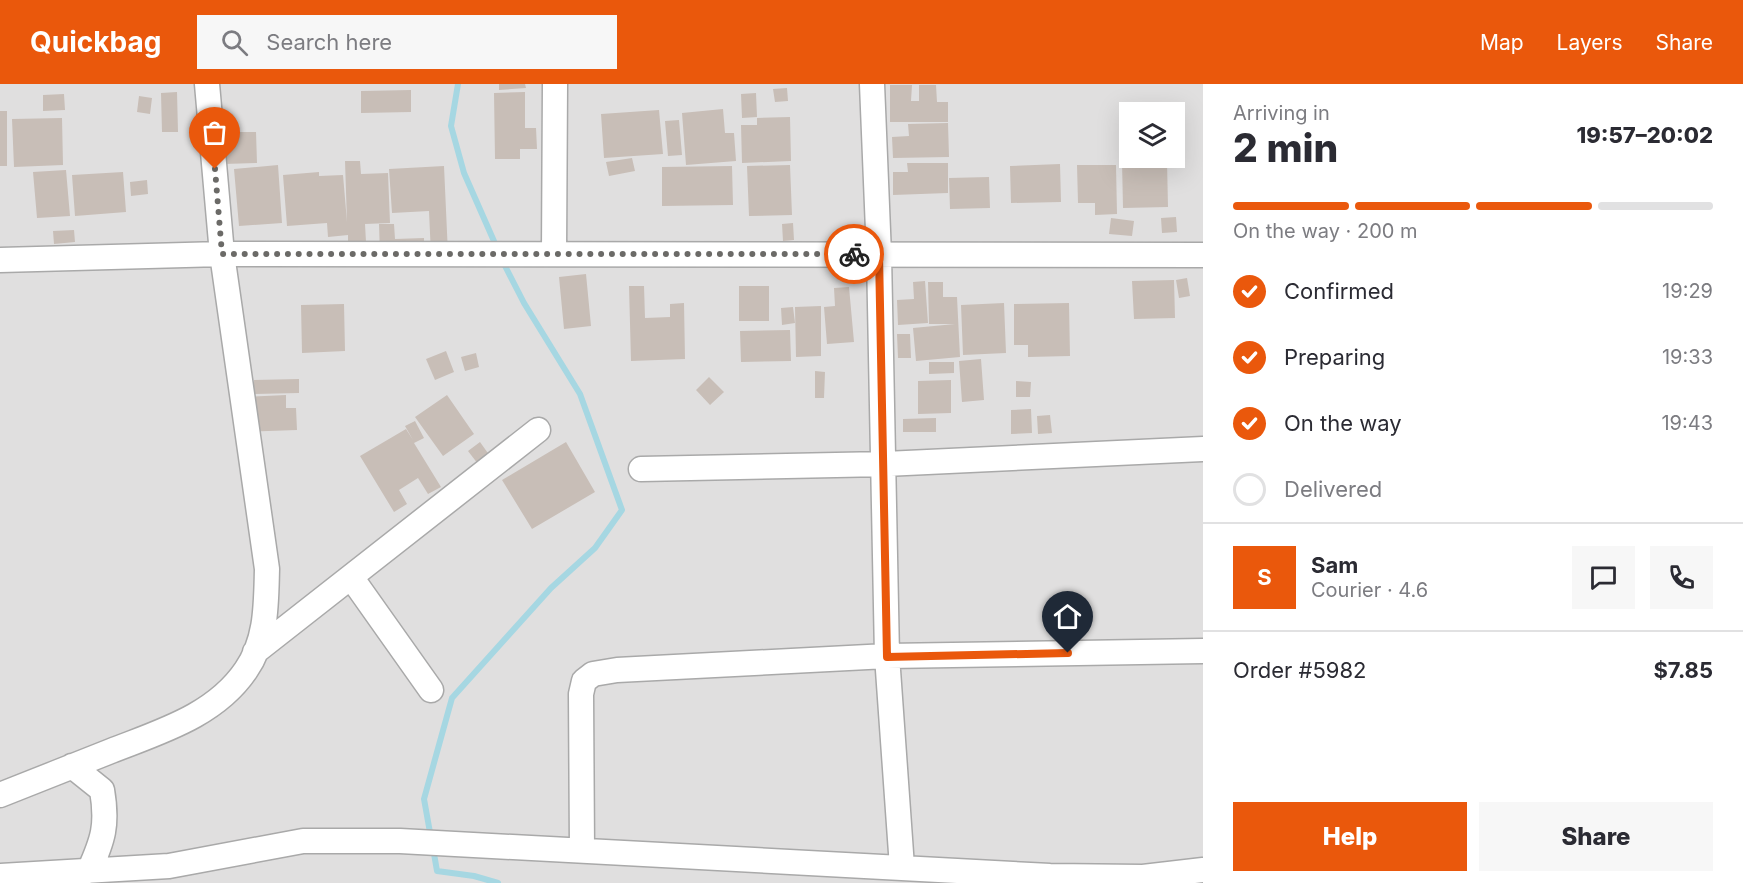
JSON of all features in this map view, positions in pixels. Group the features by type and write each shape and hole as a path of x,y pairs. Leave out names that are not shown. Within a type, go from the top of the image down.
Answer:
{"street":[{"path":"0,795 190,719 229,690 246,670 265,624 267,569 222,254 207,84"},
{"path":"554,253 555,84"},
{"path":"872,84 885,464 887,657 902,867"},
{"path":"0,260 222,254 1203,255"},
{"path":"255,652 538,430"},
{"path":"641,469 885,464 1203,449"},
{"path":"351,577 431,690"},
{"path":"582,850 581,694 584,681 593,674 617,670 887,657 1203,651"},
{"path":"72,766 102,790 106,812 105,836 89,872"},
{"path":"0,876 89,872 170,874 303,842 400,841 1050,876 1131,877 1203,870"}],"shaded area":[{"path":"0,84 1203,84 1203,883 0,883"}],"building":[{"path":"499,84 525,84 526,88 499,90"},
{"path":"890,85 912,85 911,101 919,101 919,85 936,85 937,102 948,102 948,122 890,122"},
{"path":"787,88 788,101 775,102 773,89"},
{"path":"411,90 411,112 361,113 361,91"},
{"path":"177,92 178,132 162,132 161,93"},
{"path":"525,92 525,128 536,128 537,149 520,149 520,159 495,159 494,93"},
{"path":"756,93 757,117 742,118 741,94"},
{"path":"64,94 65,110 43,111 43,95"},
{"path":"139,96 152,98 150,114 137,112"},
{"path":"723,109 725,133 734,133 736,161 686,165 682,113"},
{"path":"659,110 663,154 604,158 601,114"},
{"path":"0,111 7,111 7,166 0,166"},
{"path":"790,117 791,161 742,163 741,125 757,125 757,118"},
{"path":"62,118 63,165 14,167 12,119"},
{"path":"679,120 682,155 668,156 665,121"},
{"path":"948,123 949,157 893,158 892,137 909,136 908,124"},
{"path":"224,132 256,132 257,163 224,164"},
{"path":"632,158 635,171 609,176 606,162"},
{"path":"345,161 360,161 361,174 388,173 390,223 365,224 366,242 348,243 348,235 328,237 327,223 287,226 283,175 319,172 319,176 343,175 347,222"},
{"path":"907,163 948,163 948,193 893,195 893,172 908,172"},
{"path":"1060,164 1061,202 1011,203 1010,166"},
{"path":"278,165 282,223 239,226 234,169"},
{"path":"790,165 792,215 749,216 747,166"},
{"path":"1077,165 1116,165 1117,214 1095,215 1095,203 1078,203"},
{"path":"444,166 448,254 431,255 429,211 392,213 389,169"},
{"path":"732,166 733,205 662,206 662,167"},
{"path":"1122,168 1167,168 1168,207 1123,208"},
{"path":"66,170 70,216 37,218 33,172"},
{"path":"123,172 126,212 75,216 72,175"},
{"path":"989,177 990,208 950,209 949,178"},
{"path":"147,180 148,194 131,196 130,182"},
{"path":"1176,217 1177,232 1162,233 1161,218"},
{"path":"1111,218 1134,221 1132,236 1109,234"},
{"path":"793,223 794,240 783,241 782,224"},
{"path":"379,224 394,224 395,239 424,238 424,253 380,255"},
{"path":"74,230 75,242 54,244 53,231"},
{"path":"586,274 591,326 564,329 559,277"},
{"path":"1187,278 1190,296 1179,298 1176,280"},
{"path":"1174,280 1175,318 1134,319 1132,281"},
{"path":"925,281 928,323 898,325 897,300 914,299 913,282"},
{"path":"928,282 943,282 943,297 957,297 960,357 916,361 913,328 955,324 929,324"},
{"path":"629,286 644,286 645,318 670,317 670,304 684,303 685,359 631,361"},
{"path":"739,286 769,286 769,321 739,321"},
{"path":"849,287 854,342 827,344 824,307 835,306 834,288"},
{"path":"1004,303 1006,353 963,355 961,305"},
{"path":"1069,303 1070,356 1028,357 1028,345 1014,345 1014,304"},
{"path":"344,304 345,351 302,353 301,305"},
{"path":"821,306 821,356 796,357 795,307"},
{"path":"793,307 795,323 782,325 781,308"},
{"path":"790,330 791,361 741,362 740,331"},
{"path":"897,334 910,334 911,358 898,358"},
{"path":"446,351 454,372 435,380 426,359"},
{"path":"476,353 479,367 465,371 461,357"},
{"path":"981,359 984,400 962,402 959,361"},
{"path":"929,362 954,362 954,373 929,374"},
{"path":"815,371 825,372 824,398 815,398"},
{"path":"709,377 724,392 710,405 696,390"},
{"path":"299,379 299,393 254,394 254,380"},
{"path":"951,380 951,413 918,414 918,381"},
{"path":"1016,381 1031,382 1030,397 1016,397"},
{"path":"286,395 286,408 296,408 297,430 242,432 241,397"},
{"path":"447,395 474,434 443,456 415,417"},
{"path":"1031,409 1032,433 1011,434 1011,410"},
{"path":"1050,415 1052,433 1038,434 1037,416"},
{"path":"936,418 936,432 903,432 903,419"},
{"path":"415,421 424,438 414,443 441,487 428,494 418,478 399,490 407,504 394,512 360,456 406,429 413,440 405,426"},
{"path":"480,442 490,456 478,464 468,451"},
{"path":"566,442 595,492 532,529 502,480"}],"waterway":[{"path":"458,84 451,126 464,173 497,248"},
{"path":"431,838 424,799 452,698 551,588 595,548 622,510 580,394 524,303 502,260"},
{"path":"433,848 437,871 474,876 498,883"}],"way so far":[{"path":"215,169 222,254 854,254"}],"route":[{"path":"854,254 879,255 885,464 887,657 1068,653"}]}
